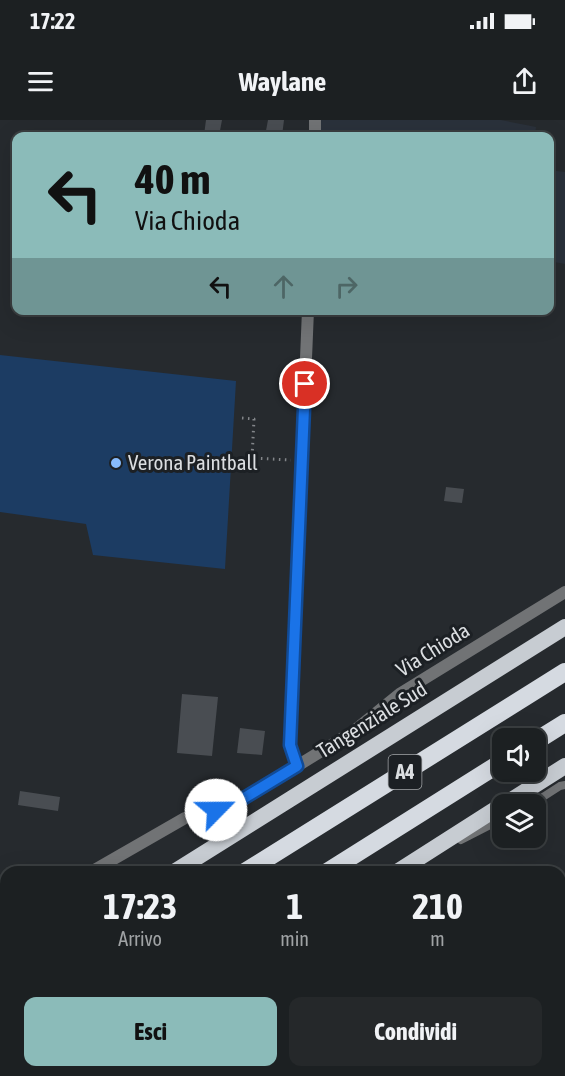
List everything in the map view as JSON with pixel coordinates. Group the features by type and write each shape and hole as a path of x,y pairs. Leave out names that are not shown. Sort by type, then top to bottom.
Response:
{"highway":[{"name":"Tangenziale Sud","path":"184,866 565,627"},
{"name":"A4","path":"255,866 565,672"},
{"path":"546,735 565,723"},
{"path":"521,794 565,766"},
{"name":"A4","path":"337,866 492,768"},
{"path":"407,866 492,813"}],"street":[{"path":"297,766 290,745 308,315"},
{"name":"Via Chioda","path":"101,866 184,818 231,806 354,732 401,693 565,592"}],"lane":[{"path":"546,795 565,785"},
{"path":"409,866 492,824"}],"path":[{"path":"242,418 254,419 252,458 302,460"}],"shaded area":[{"path":"319,120 501,120 536,127 535,132 318,132"},
{"path":"554,171 565,172 565,264 554,262"},
{"name":"Verona Paintball","path":"0,355 236,381 225,569 93,555 86,524 0,512"}],"building":[{"path":"206,120 222,120 220,132 204,132"},
{"path":"268,120 284,120 282,132 266,132"},
{"path":"446,487 464,489 462,503 444,501"},
{"path":"182,694 218,697 212,756 177,753"},
{"path":"240,728 265,731 262,755 237,753"},
{"path":"20,791 60,797 58,811 18,805"}],"place":[{"name":"Verona Paintball","path":"116,463"}],"route":[{"path":"216,810 231,806 297,766 290,745 305,384"}]}
